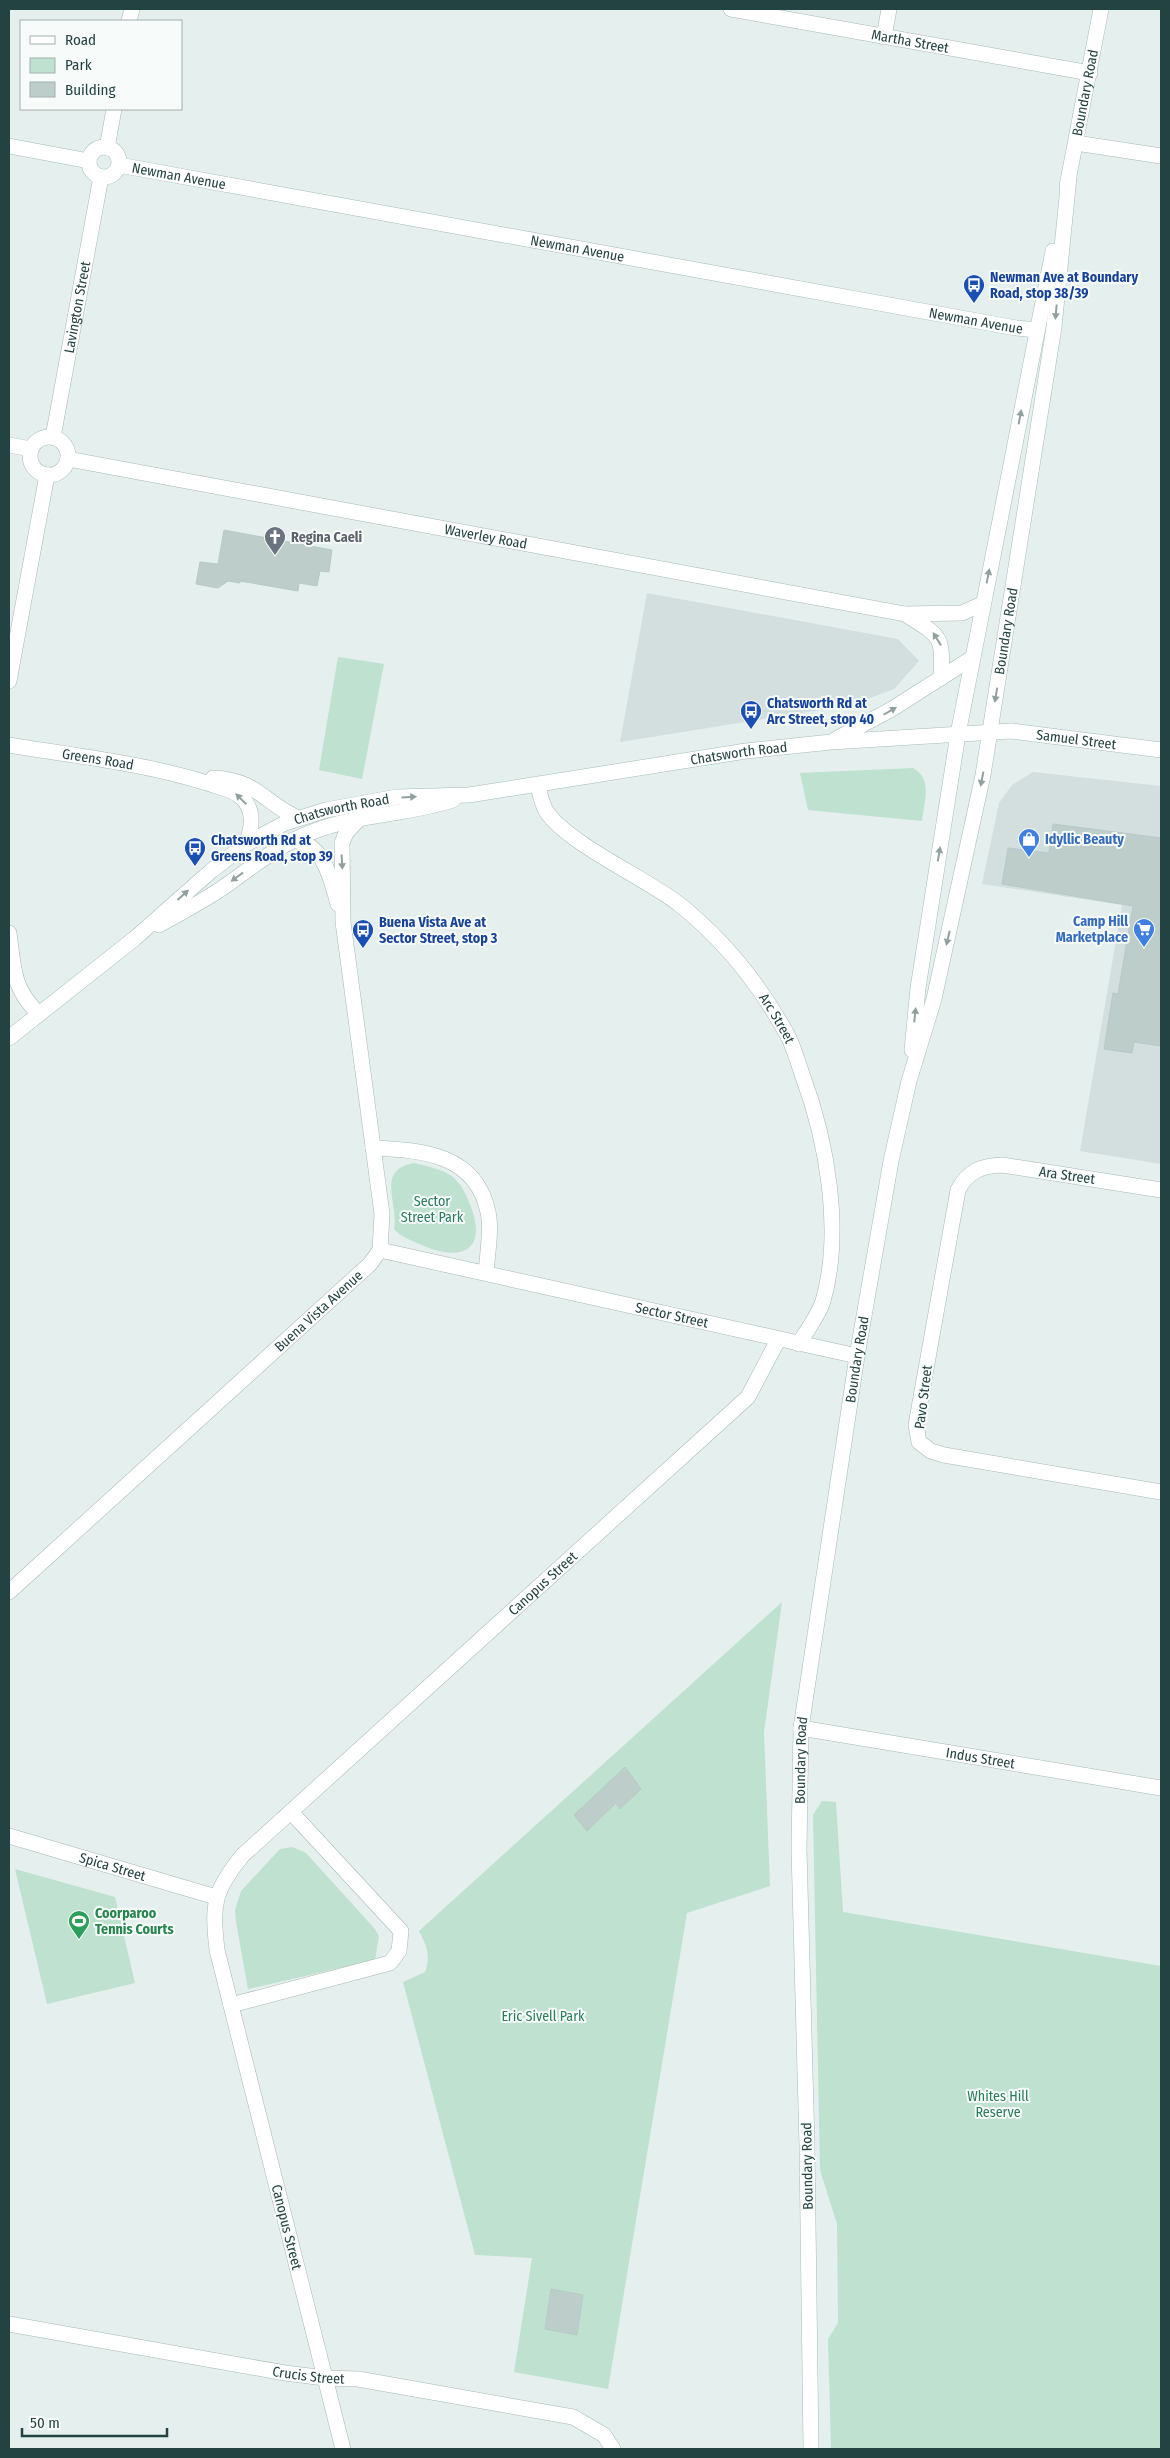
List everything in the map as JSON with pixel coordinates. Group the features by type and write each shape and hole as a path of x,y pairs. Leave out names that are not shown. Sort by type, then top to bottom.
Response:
{"street":[{"name":"Martha Street","path":"732,9 1090,73"},
{"path":"884,37 889,9"},
{"name":"Boundary Road","path":"909,1081 918,988 958,734 982,604 1090,73 1101,9"},
{"path":"107,148 114,110"},
{"path":"1076,143 1161,156"},
{"path":"9,146 89,161"},
{"path":"107,148 117,155 119,165 113,175 101,177 92,171 89,161 96,150 107,148"},
{"name":"Newman Avenue","path":"119,165 977,321 1037,330"},
{"name":"Lavington Street","path":"53,437 101,177"},
{"name":"Boundary Road","path":"811,2449 807,2146 799,1849 801,1728 856,1356 891,1161 909,1081 934,999 970,845 990,731 1054,327 1069,177"},
{"path":"53,437 64,443 68,459 61,470 47,475 41,473 32,464 31,449 40,439 53,437"},
{"path":"9,445 31,449"},
{"name":"Waverley Road","path":"68,459 905,614 962,614 982,604"},
{"path":"9,681 47,475"},
{"name":"Waverley Road","path":"905,614 934,632 942,647 940,678"},
{"name":"Chatsworth Road","path":"831,742 892,709 972,658"},
{"name":"Chatsworth Road","path":"9,1038 134,940 206,876 246,844 298,818 345,806 397,798 469,795 538,786 746,751 831,742 990,731"},
{"name":"Samuel Street","path":"990,731 1024,731 1161,750"},
{"name":"Greens Road","path":"9,745 187,777 223,779 246,784 298,818"},
{"name":"Greens Road","path":"187,777 231,791 245,801 250,810 251,823 246,844"},
{"name":"Arc Street","path":"538,786 545,809 569,833 664,894 702,924 738,962 768,1003 790,1040 814,1112 826,1158 832,1218 822,1302 799,1344"},
{"name":"Chatsworth Road","path":"134,940 213,894 271,853 293,840 330,826 359,819 424,809 469,795"},
{"path":"359,819 346,833 342,843 343,922 382,1214 380,1250"},
{"path":"293,840 309,845 320,855 343,922"},
{"path":"9,933 18,988 24,999 39,1014"},
{"path":"373,1148 413,1150 446,1158 471,1175 489,1213 486,1274"},
{"name":"Ara Street","path":"973,1171 987,1166 1002,1165 1161,1190"},
{"name":"Pavo Street","path":"973,1171 958,1190 916,1426 919,1442 931,1451 944,1455 1161,1492"},
{"name":"Sector Street","path":"380,1250 856,1356"},
{"name":"Buena Vista Avenue","path":"9,1592 370,1264 380,1250"},
{"name":"Canopus Street","path":"343,2449 217,1950 214,1919 216,1897 228,1873 243,1855 748,1397 778,1340"},
{"name":"Indus Street","path":"801,1728 1161,1788"},
{"path":"231,2005 390,1964 399,1951 401,1931 291,1812"},
{"name":"Spica Street","path":"9,1836 216,1897"},
{"name":"Crucis Street","path":"9,2324 325,2378 358,2379 573,2416 604,2435 613,2449"}],"shaded area":[{"path":"647,593 898,639 919,661 894,689 852,705 620,742"},
{"path":"1033,772 1161,786 1161,1164 1080,1151 1122,905 982,884 999,803 1012,785"}],"green space":[{"path":"338,657 384,664 362,779 319,770"},
{"path":"913,768 923,778 925,785 926,792 922,821 808,810 800,773"},
{"name":"Sector Street Park","path":"414,1163 444,1172 453,1177 462,1187 475,1222 476,1233 468,1249 450,1253 438,1251 408,1239 394,1229 392,1180 395,1173 402,1167"},
{"name":"Eric Sivell Park","path":"782,1602 764,1732 770,1886 687,1913 608,2389 514,2372 532,2258 475,2255 403,1982 425,1972 428,1961 427,1951 419,1931","holes":["625,1767 641,1789 620,1809 616,1803 587,1831 575,1815","551,2289 583,2295 577,2335 545,2328"]},
{"name":"Whites Hill Reserve","path":"822,1801 836,1802 843,1912 1161,1966 1161,2449 831,2449 828,2339 838,2323 837,2224 820,2170 813,1815"},
{"path":"292,1847 306,1853 374,1928 379,1936 375,1960 248,1989 235,1910 241,1891 280,1849"},
{"name":"Coorparoo Tennis Courts","path":"15,1869 115,1897 135,1983 47,2004"}],"building":[{"name":"Regina Caeli","path":"224,530 332,550 329,572 320,571 317,586 299,583 298,591 240,581 240,583 228,581 218,588 196,584 200,562 218,564"},
{"name":"Camp Hill Marketplace","path":"1053,824 1161,838 1161,1046 1134,1042 1132,1053 1104,1049 1113,993 1118,994 1133,906 1002,884 1008,848 1049,853"},
{"path":"625,1767 641,1789 620,1809 616,1803 587,1831 574,1815"},
{"path":"551,2289 583,2295 577,2335 545,2329"}],"place":[{"name":"Newman Ave at Boundary Road, stop 38/39","path":"974,304"},
{"name":"Regina Caeli","path":"275,556"},
{"name":"Chatsworth Rd at Arc Street, stop 40","path":"751,730"},
{"name":"Idyllic Beauty","path":"1029,858"},
{"name":"Chatsworth Rd at Greens Road, stop 39","path":"195,867"},
{"name":"Camp Hill Marketplace","path":"1144,948"},
{"name":"Buena Vista Ave at Sector Street, stop 3","path":"363,949"},
{"name":"Coorparoo Tennis Courts","path":"79,1940"}]}
